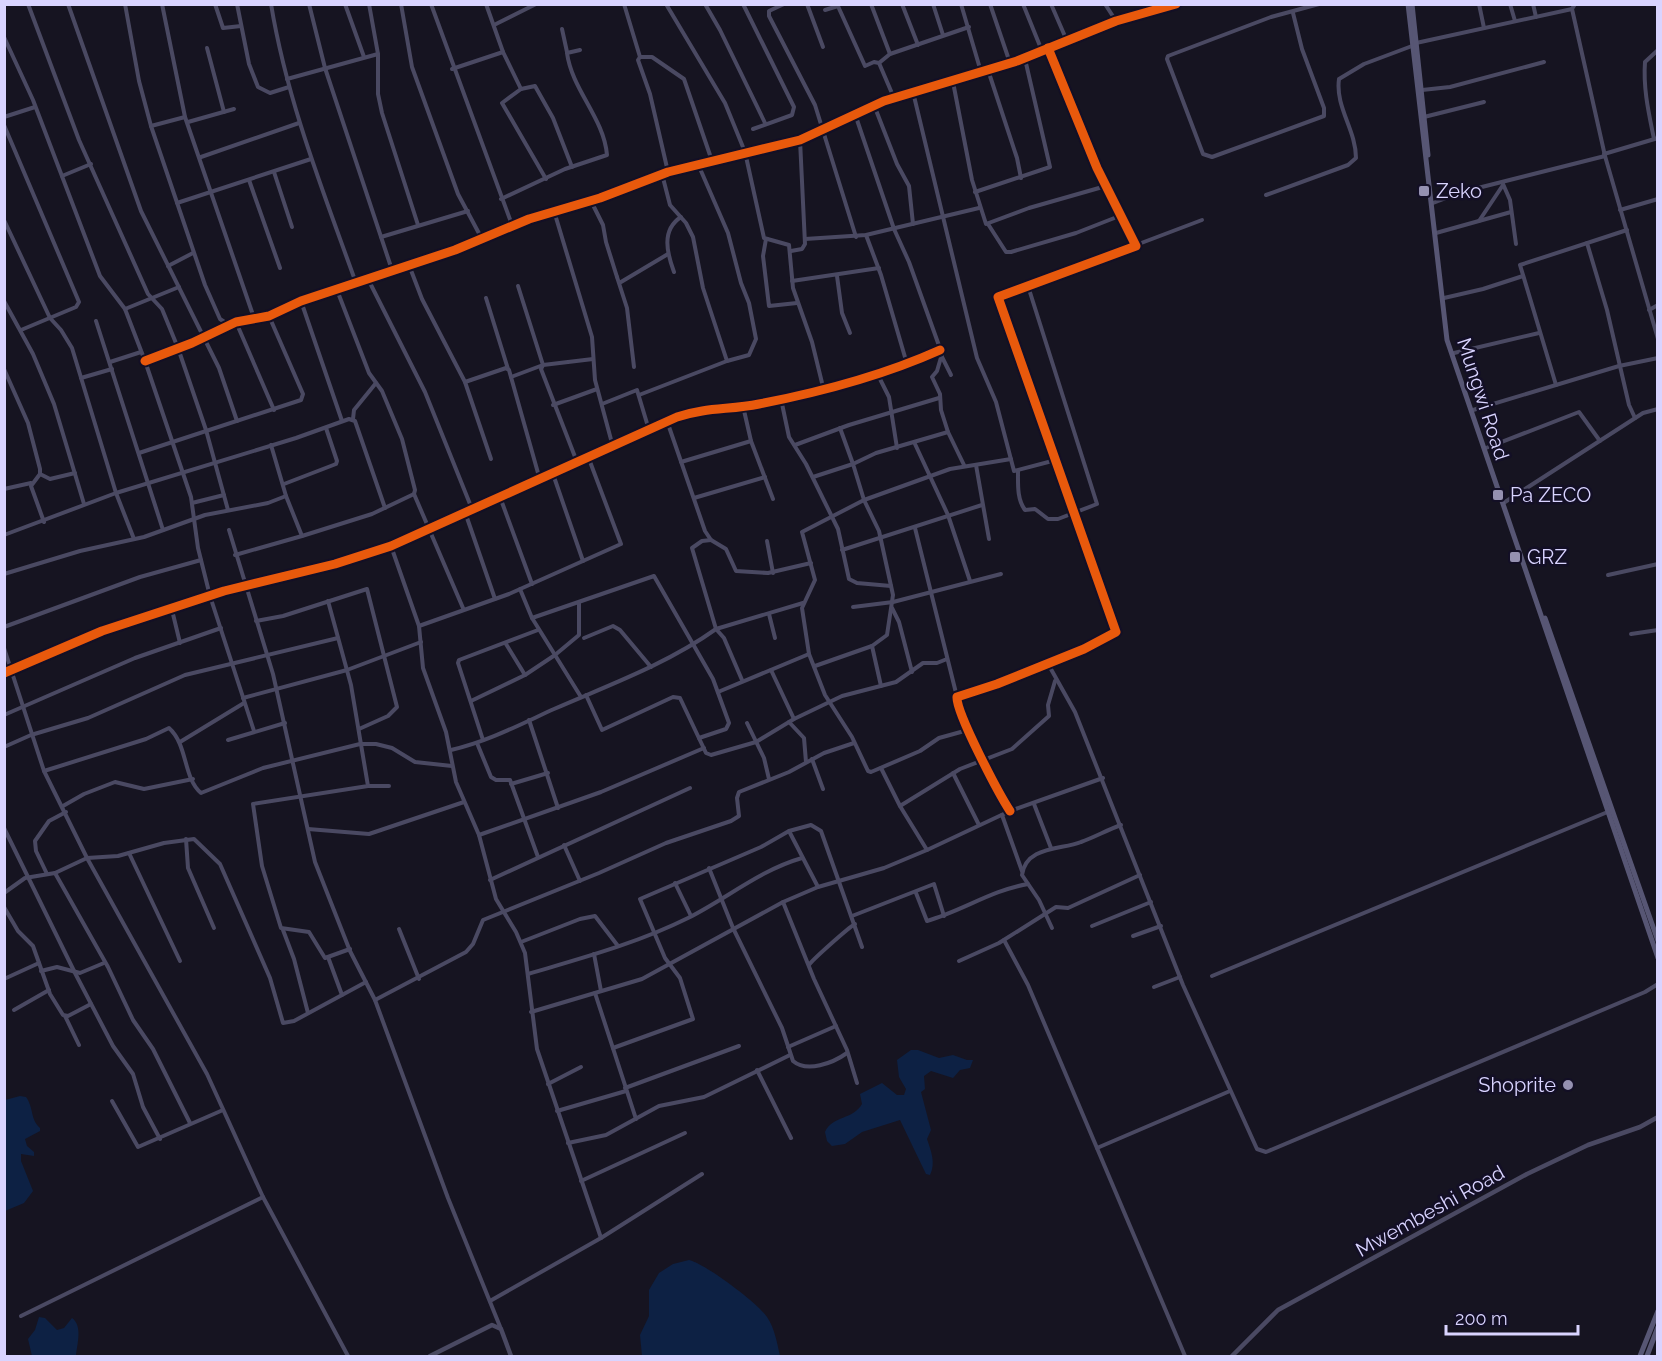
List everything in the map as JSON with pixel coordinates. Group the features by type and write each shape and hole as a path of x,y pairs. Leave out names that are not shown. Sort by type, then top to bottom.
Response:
{"main road":[{"name":"Mungwi Road","path":"1410,4 1447,340 1610,812 1658,941"},
{"name":"Mungwi Road","path":"1414,44 1422,90 1444,298 1454,353 1658,958"},
{"path":"1641,1356 1658,1311"},
{"path":"1647,1356 1658,1327"}],"street":[{"path":"28,4 79,140 152,299 162,309 178,348 206,430 228,510"},
{"path":"68,4 137,201 226,385 237,421"},
{"path":"125,4 139,81 151,126 193,253 217,314 229,324"},
{"path":"162,4 187,119 254,318"},
{"path":"216,4 224,28 241,26"},
{"path":"237,4 249,64 258,87 270,93 289,87"},
{"path":"271,4 278,50 299,123 356,283"},
{"path":"309,4 325,68 392,270"},
{"path":"345,4 364,57"},
{"path":"369,4 378,54 378,94 382,113 418,225"},
{"path":"401,4 410,60 458,194 482,240"},
{"path":"431,4 452,69 512,225"},
{"path":"486,4 503,52 521,90"},
{"path":"494,25 536,4"},
{"path":"624,4 640,57 638,60 650,94 668,172"},
{"path":"666,4 717,87 745,152 762,234 766,239 788,243 797,303 812,342 824,391"},
{"path":"705,4 765,123"},
{"path":"744,4 794,107 792,115 753,129"},
{"path":"784,4 768,13 804,81 824,130 856,237"},
{"path":"807,4 823,47"},
{"path":"871,4 890,54"},
{"path":"902,4 918,45"},
{"path":"933,4 943,35"},
{"path":"961,4 981,72"},
{"path":"990,4 1010,63"},
{"path":"1023,4 1042,51"},
{"path":"1051,4 1067,41"},
{"path":"1105,4 1116,21"},
{"path":"145,361 204,338 229,324 269,316 301,301 482,240 512,225 591,201 668,172 800,140 874,105 1025,58 1116,21 1176,4"},
{"path":"1293,13 1302,49 1324,108 1324,116 1212,157 1203,154 1167,59 1168,56 1271,17 1293,13 1319,4"},
{"path":"1479,4 1484,28"},
{"path":"1510,4 1515,21"},
{"path":"1533,4 1536,17"},
{"path":"825,10 838,5 865,66 879,63 890,54 969,27"},
{"path":"1266,195 1348,165 1356,158 1356,143 1337,93 1339,80 1364,64 1414,44 1574,7 1604,155 1657,338"},
{"path":"501,199 572,167 605,157 608,152 586,97 571,76 562,29"},
{"path":"4,37 35,107 100,276 125,309 145,361 192,503 201,561 210,596 254,731"},
{"path":"207,48 224,112"},
{"path":"1048,48 1106,186 1136,245"},
{"path":"567,53 580,50"},
{"path":"1433,203 1462,192 1503,184 1656,139 1646,97 1644,71 1645,62 1658,50"},
{"path":"452,69 502,55 503,52"},
{"path":"287,79 378,54"},
{"path":"640,57 652,57 684,79 712,161"},
{"path":"975,192 1045,171 1050,165 1025,58"},
{"path":"1422,90 1450,87 1544,62"},
{"path":"879,63 894,98"},
{"path":"988,69 1017,158 1021,178"},
{"path":"952,82 979,208 985,223 988,224 1006,252 1076,233 1122,215"},
{"path":"546,179 502,103 521,90 535,86 553,118 572,167"},
{"path":"913,92 977,358 996,402 1014,471 1056,460"},
{"path":"1424,117 1484,102"},
{"path":"874,105 897,164 909,186 914,224"},
{"path":"4,117 35,107"},
{"path":"151,126 234,109"},
{"path":"855,114 894,229 909,262 942,357 951,375"},
{"path":"201,157 299,123"},
{"path":"4,125 79,302 76,307 21,330"},
{"path":"791,251 804,248 805,239 800,140"},
{"path":"4,144 11,141"},
{"path":"177,203 311,159"},
{"path":"61,176 91,164"},
{"path":"639,395 749,355 756,339 749,303 741,283 728,233 698,164"},
{"path":"274,172 292,227"},
{"path":"662,174 670,205 681,217 693,237 703,288 728,362"},
{"path":"249,180 280,268"},
{"path":"1503,184 1511,212 1516,244"},
{"path":"1479,222 1503,184"},
{"path":"988,224 1029,208 1106,186"},
{"path":"1620,210 1658,199"},
{"path":"591,201 603,225 617,277 621,282 627,308 634,367"},
{"path":"805,239 856,237 979,208"},
{"path":"554,211 591,331 597,389 613,447"},
{"path":"381,237 468,212"},
{"path":"1436,233 1511,212"},
{"path":"674,272 668,254 669,228 681,217"},
{"path":"4,220 50,318 69,343 116,494 134,539"},
{"path":"957,697 971,690 998,684 1047,662 1084,649 1116,632 999,300 1003,294 1135,248 1136,245 1202,220"},
{"path":"1556,385 1539,333 1521,264 1627,230"},
{"path":"866,235 879,268 908,364"},
{"path":"766,239 763,256 769,306 797,303"},
{"path":"1587,243 1635,418"},
{"path":"168,266 193,253"},
{"path":"621,282 668,254"},
{"path":"409,265 422,299 465,382 491,459"},
{"path":"792,281 879,268"},
{"path":"837,276 842,313 850,333"},
{"path":"1444,298 1523,276"},
{"path":"368,279 425,392 472,509"},
{"path":"518,286 553,405 577,462"},
{"path":"1018,471 1018,490 1025,510 1035,509 1048,519 1075,513 1097,504 1028,286"},
{"path":"125,309 179,288"},
{"path":"337,290 369,373 382,391 402,439 415,490 414,494 463,608"},
{"path":"486,298 540,480"},
{"path":"4,301 21,330 54,404 84,504"},
{"path":"301,301 342,421"},
{"path":"1649,310 1658,305"},
{"path":"139,453 301,400 303,394 269,316"},
{"path":"96,321 163,530"},
{"path":"236,322 274,410"},
{"path":"1454,353 1539,333"},
{"path":"4,673 102,631 244,585 335,564 391,546 589,459 667,421 708,408 743,406 824,391 908,364 940,350"},
{"path":"110,362 141,352"},
{"path":"942,357 932,377 948,432 964,465"},
{"path":"1473,410 1619,366 1658,358"},
{"path":"511,377 543,365 593,359"},
{"path":"4,369 28,423 40,474"},
{"path":"81,378 112,369"},
{"path":"465,382 508,369"},
{"path":"877,374 889,397 897,448"},
{"path":"376,383 354,410 353,419 385,508"},
{"path":"553,405 597,389"},
{"path":"602,404 637,390 649,430"},
{"path":"795,445 840,428 939,398"},
{"path":"781,399 789,437 813,477 838,529 846,573 852,582 891,586"},
{"path":"743,406 752,441 773,499"},
{"path":"1505,502 1635,418 1658,409"},
{"path":"1486,448 1579,412 1600,441"},
{"path":"4,535 44,522 84,504 353,419"},
{"path":"667,421 702,525 711,540 726,549 738,572 773,573 811,563"},
{"path":"284,484 336,464 326,428"},
{"path":"815,666 872,646 886,637 893,602 880,538 864,500 840,428"},
{"path":"813,477 853,464 876,453 915,444 948,432"},
{"path":"681,462 752,441"},
{"path":"915,444 948,516 970,581"},
{"path":"271,445 286,496 302,536"},
{"path":"419,626 520,589 620,545 622,542 589,459"},
{"path":"968,730 939,738 920,752 869,773 854,743 828,702 809,654 802,617 803,603 814,585 811,563 802,532 864,500 964,465 1011,459"},
{"path":"976,465 989,539"},
{"path":"40,474 50,479 75,473"},
{"path":"4,489 32,483 40,474"},
{"path":"554,474 583,561"},
{"path":"694,498 765,477"},
{"path":"32,483 44,522"},
{"path":"236,555 385,508 414,494"},
{"path":"192,503 224,495"},
{"path":"4,574 134,539 196,518 268,503 286,496"},
{"path":"500,497 532,584"},
{"path":"842,550 982,505"},
{"path":"465,512 495,599"},
{"path":"915,528 947,659 968,730 1001,799 1010,811"},
{"path":"229,530 277,691 315,862 350,949 375,1000 511,1356"},
{"path":"711,540 702,541 692,548 716,629 724,638 742,680"},
{"path":"766,541 773,573"},
{"path":"391,546 419,626 423,668 451,750 452,766 464,802 479,835 490,880 503,912 521,942 528,974 537,1049 601,1238"},
{"path":"4,627 140,577 201,561"},
{"path":"1608,574 1658,564"},
{"path":"853,607 893,602 929,590 1001,574"},
{"path":"532,618 654,576 718,692 728,727 699,738"},
{"path":"256,621 283,616 367,589 397,707 388,716 359,729"},
{"path":"520,589 538,630 581,697"},
{"path":"328,601 347,670 368,786"},
{"path":"471,701 525,675 579,635 579,603"},
{"path":"451,750 483,740 651,667 716,629 803,603"},
{"path":"892,608 899,622 912,672"},
{"path":"172,610 180,643"},
{"path":"769,614 775,638"},
{"path":"584,638 613,626 620,630 651,667"},
{"path":"4,714 24,708 135,658 221,628"},
{"path":"483,740 458,663 459,660 538,630"},
{"path":"1631,634 1658,630"},
{"path":"4,747 31,735 88,718 185,675 338,639"},
{"path":"180,742 243,700 347,670 420,642"},
{"path":"506,644 525,675"},
{"path":"872,646 881,686"},
{"path":"4,648 44,771 87,858 207,1074 263,1197 348,1356"},
{"path":"718,692 742,680 809,654"},
{"path":"586,695 602,730 677,696 690,716 704,748 711,755 756,742 791,720 828,702 866,688 896,682 924,663 937,663 947,659"},
{"path":"1047,662 1070,702 1103,778 1180,977 1257,1149 1266,1152 1634,997 1658,984"},
{"path":"771,670 791,720 804,738 806,762"},
{"path":"900,806 953,773 1012,749 1049,716 1048,705 1056,681"},
{"path":"529,720 558,808"},
{"path":"228,740 285,723"},
{"path":"747,723 769,779"},
{"path":"44,771 146,739 169,728 180,742 193,779 201,793 243,775 360,744 376,744 392,748 415,762 452,766"},
{"path":"477,742 492,777 496,780 508,778 538,857"},
{"path":"375,1000 419,979 466,952 473,944 480,922 666,843 731,821 739,816 737,798 740,792 812,759 854,743"},
{"path":"479,835 558,808 704,748"},
{"path":"812,759 822,789"},
{"path":"881,768 900,806 927,850"},
{"path":"511,784 548,772"},
{"path":"953,773 979,825"},
{"path":"531,1012 642,980 783,902 818,887 884,868 1010,811 1103,778"},
{"path":"63,806 84,794 115,782 144,789 193,779"},
{"path":"308,1013 294,959 265,879 253,804 368,786 389,786"},
{"path":"490,880 690,788"},
{"path":"308,829 369,834 464,802"},
{"path":"1034,804 1052,848"},
{"path":"47,874 36,851 35,841 49,821 66,812"},
{"path":"1212,976 1610,812"},
{"path":"1002,815 1022,873 1052,928"},
{"path":"613,1048 693,1019 680,978 669,964 640,898 789,831 811,825 821,831 862,947"},
{"path":"1022,873 1033,856 1052,848 1067,847 1121,825"},
{"path":"4,828 113,1046 133,1074 143,1107 160,1138"},
{"path":"789,831 818,887"},
{"path":"4,893 27,877 55,873 87,858 129,853 186,840 196,840 220,864 270,978 283,1023 308,1013 366,982"},
{"path":"186,840 188,868 214,928"},
{"path":"564,845 580,880"},
{"path":"129,853 180,961"},
{"path":"528,974 618,946 654,932 691,916 757,878 802,858"},
{"path":"709,868 720,900 782,1028 790,1055 796,1064 812,1066 847,1053"},
{"path":"55,873 190,1123"},
{"path":"958,961 1004,940 1056,907 1068,908 1140,875"},
{"path":"675,883 691,916"},
{"path":"852,916 916,893 934,884 944,916"},
{"path":"916,893 925,920 944,916 996,894 1028,884"},
{"path":"783,902 836,1026 857,1083"},
{"path":"1092,926 1151,902"},
{"path":"4,907 18,931 33,946 49,990 79,1045"},
{"path":"521,942 595,916 618,946"},
{"path":"809,966 812,960 823,954 855,924"},
{"path":"1133,936 1161,926"},
{"path":"399,929 419,979"},
{"path":"283,930 309,932 322,956 328,957 350,949"},
{"path":"1004,940 1018,963 1185,1356"},
{"path":"594,954 601,991"},
{"path":"328,957 342,995"},
{"path":"4,979 39,963"},
{"path":"41,971 57,967 75,973 104,963"},
{"path":"1154,987 1180,977"},
{"path":"14,1010 49,990"},
{"path":"595,993 636,1119"},
{"path":"65,1016 91,1004"},
{"path":"788,1047 836,1026"},
{"path":"557,1111 625,1090 739,1046"},
{"path":"568,1143 606,1135 659,1106 704,1097 790,1055"},
{"path":"548,1084 581,1067"},
{"path":"756,1070 790,1138"},
{"path":"1097,1148 1230,1091"},
{"path":"112,1101 137,1146 223,1110"},
{"name":"Mwembeshi Road","path":"1232,1356 1278,1310 1527,1174 1588,1145 1640,1127 1658,1117"},
{"path":"581,1181 686,1133"},
{"path":"490,1301 601,1238 702,1174"},
{"path":"21,1316 263,1197"},
{"path":"430,1356 487,1326 492,1325 501,1329"}],"water":[{"path":"911,1050 918,1050 939,1058 953,1055 973,1060 970,1068 960,1070 953,1078 931,1071 924,1076 925,1089 921,1092 931,1130 927,1139 933,1162 930,1175 926,1174 900,1120 862,1132 845,1144 832,1146 827,1141 825,1132 833,1123 858,1109 862,1104 860,1094 882,1083 897,1095 904,1095 906,1089 899,1077 897,1060"},
{"path":"20,1096 26,1097 40,1128 40,1131 25,1139 27,1146 34,1152 34,1156 21,1154 21,1161 33,1191 24,1203 5,1211 5,1100"},
{"path":"689,1260 718,1276 762,1311 772,1326 780,1356 642,1356 640,1335 649,1316 649,1290 659,1273 673,1264"},
{"path":"39,1317 45,1318 57,1330 64,1328 72,1318 75,1321 78,1336 76,1356 32,1356 28,1339 35,1330"}],"cycle path":[{"path":"145,361 192,343 236,322 269,316 301,301 455,250 529,219 600,198 668,172 800,140 884,101 1017,61 1116,21 1176,4"},
{"path":"1010,811 970,736 957,697 997,684 1084,649 1116,632 998,297 1136,246 1097,168 1048,48"},
{"path":"4,673 102,631 224,591 335,564 391,546 677,417 805,394 896,368 940,350"}],"place":[{"name":"Zeko","path":"1424,191"},
{"name":"Pa ZECO","path":"1498,495"},
{"name":"GRZ","path":"1515,557"},
{"name":"Shoprite","path":"1568,1085"}]}
